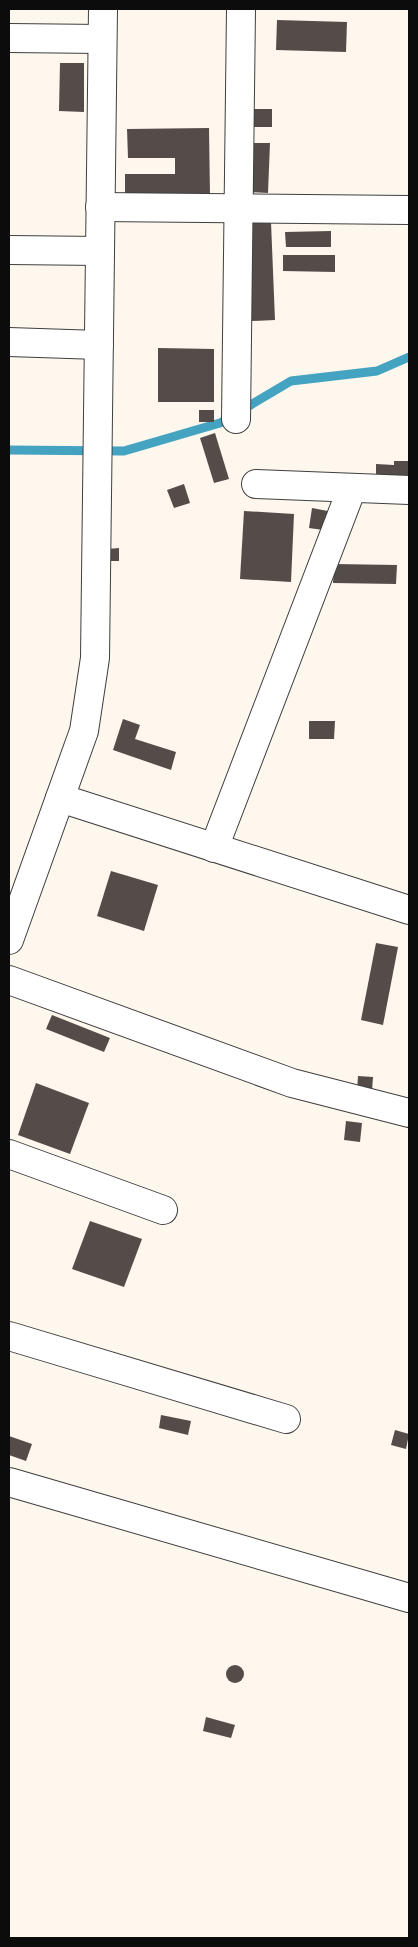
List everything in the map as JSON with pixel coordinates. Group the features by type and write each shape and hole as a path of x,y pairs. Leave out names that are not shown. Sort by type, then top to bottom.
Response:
{"street":[{"path":"9,940 84,731 95,658 103,9"},
{"path":"236,419 241,9"},
{"path":"9,38 102,39"},
{"path":"100,207 409,210"},
{"path":"9,250 100,251"},
{"path":"9,342 99,345"},
{"path":"256,484 409,490"},
{"path":"214,848 352,488"},
{"path":"60,798 409,910"},
{"path":"9,980 292,1082 409,1113"},
{"path":"9,1154 163,1210"},
{"path":"9,1336 286,1419"},
{"path":"10,1488 409,1598"}],"building":[{"path":"277,20 347,22 346,52 276,50"},
{"path":"60,63 84,63 84,112 59,111"},
{"path":"251,109 272,109 272,127 251,127"},
{"path":"209,128 210,195 125,196 125,174 175,174 175,158 128,158 127,129"},
{"path":"248,143 270,143 268,193 246,192"},
{"path":"271,222 275,320 252,321 250,223"},
{"path":"331,231 331,247 286,247 285,232"},
{"path":"283,255 335,255 335,272 283,271"},
{"path":"158,348 214,349 214,402 158,402"},
{"path":"199,410 214,410 214,422 199,422"},
{"path":"215,433 229,479 214,483 200,438"},
{"path":"394,461 409,461 409,479 376,478 376,464 394,465"},
{"path":"184,484 190,503 174,508 167,490"},
{"path":"312,508 333,512 330,531 309,528"},
{"path":"244,511 294,514 291,582 240,579"},
{"path":"119,548 119,561 107,561 107,549"},
{"path":"334,564 397,565 396,584 333,583"},
{"path":"123,719 140,725 135,739 176,752 171,770 113,750"},
{"path":"309,721 335,721 334,739 309,739"},
{"path":"111,871 158,885 144,931 97,916"},
{"path":"376,943 398,947 383,1025 361,1020"},
{"path":"52,1015 110,1038 104,1052 46,1029"},
{"path":"358,1076 373,1077 372,1091 357,1091"},
{"path":"36,1083 89,1103 70,1154 18,1135"},
{"path":"346,1121 362,1123 360,1142 344,1140"},
{"path":"90,1221 142,1239 124,1287 72,1269"},
{"path":"161,1415 191,1421 188,1435 159,1428"},
{"path":"395,1430 409,1434 406,1449 391,1445"},
{"path":"9,1436 32,1444 26,1461 9,1455"},
{"path":"235,1665 241,1668 244,1674 241,1680 235,1683 229,1680 226,1674 229,1668"},
{"path":"206,1717 235,1725 231,1738 203,1731"}],"waterway":[{"path":"9,450 124,451 220,423 291,381 377,371 409,357"}]}
